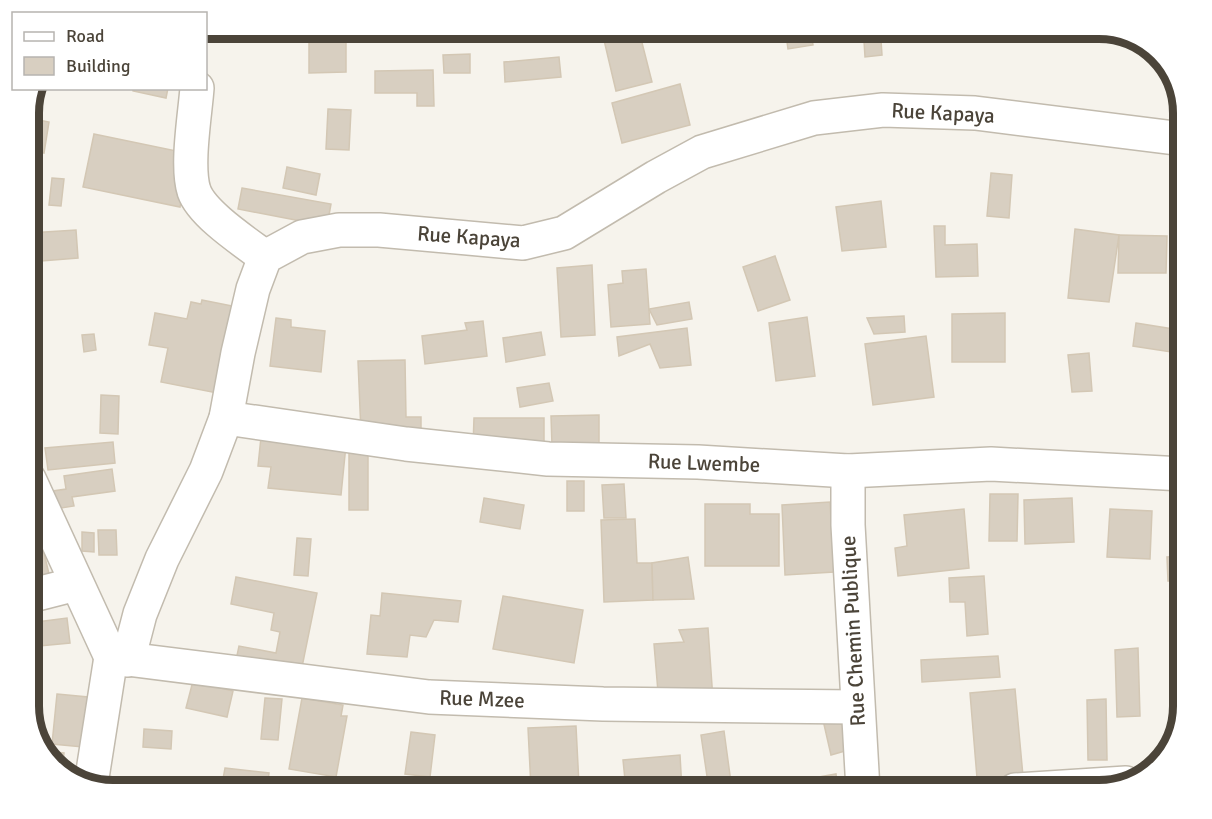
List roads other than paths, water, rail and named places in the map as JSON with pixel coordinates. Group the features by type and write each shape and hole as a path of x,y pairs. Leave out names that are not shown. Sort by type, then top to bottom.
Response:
{"street":[{"path":"93,777 119,659 162,560 206,471 226,418 240,342 253,289 265,257 208,211 194,191 192,155 197,90"},
{"name":"Rue Kapaya","path":"265,257 302,237 339,230 379,230 523,243 564,233 702,152 825,117 883,110 975,113 1173,138"},
{"name":"Rue Lwembe","path":"226,418 406,444 548,459 698,462 848,471 991,464 1173,473"},
{"name":"Rue Chemin Publique","path":"848,471 848,525 856,707 862,780"},
{"path":"39,501 76,584 119,659"},
{"path":"39,593 76,584"},
{"name":"Rue Mzee","path":"119,659 429,697 603,704 856,707"}]}
